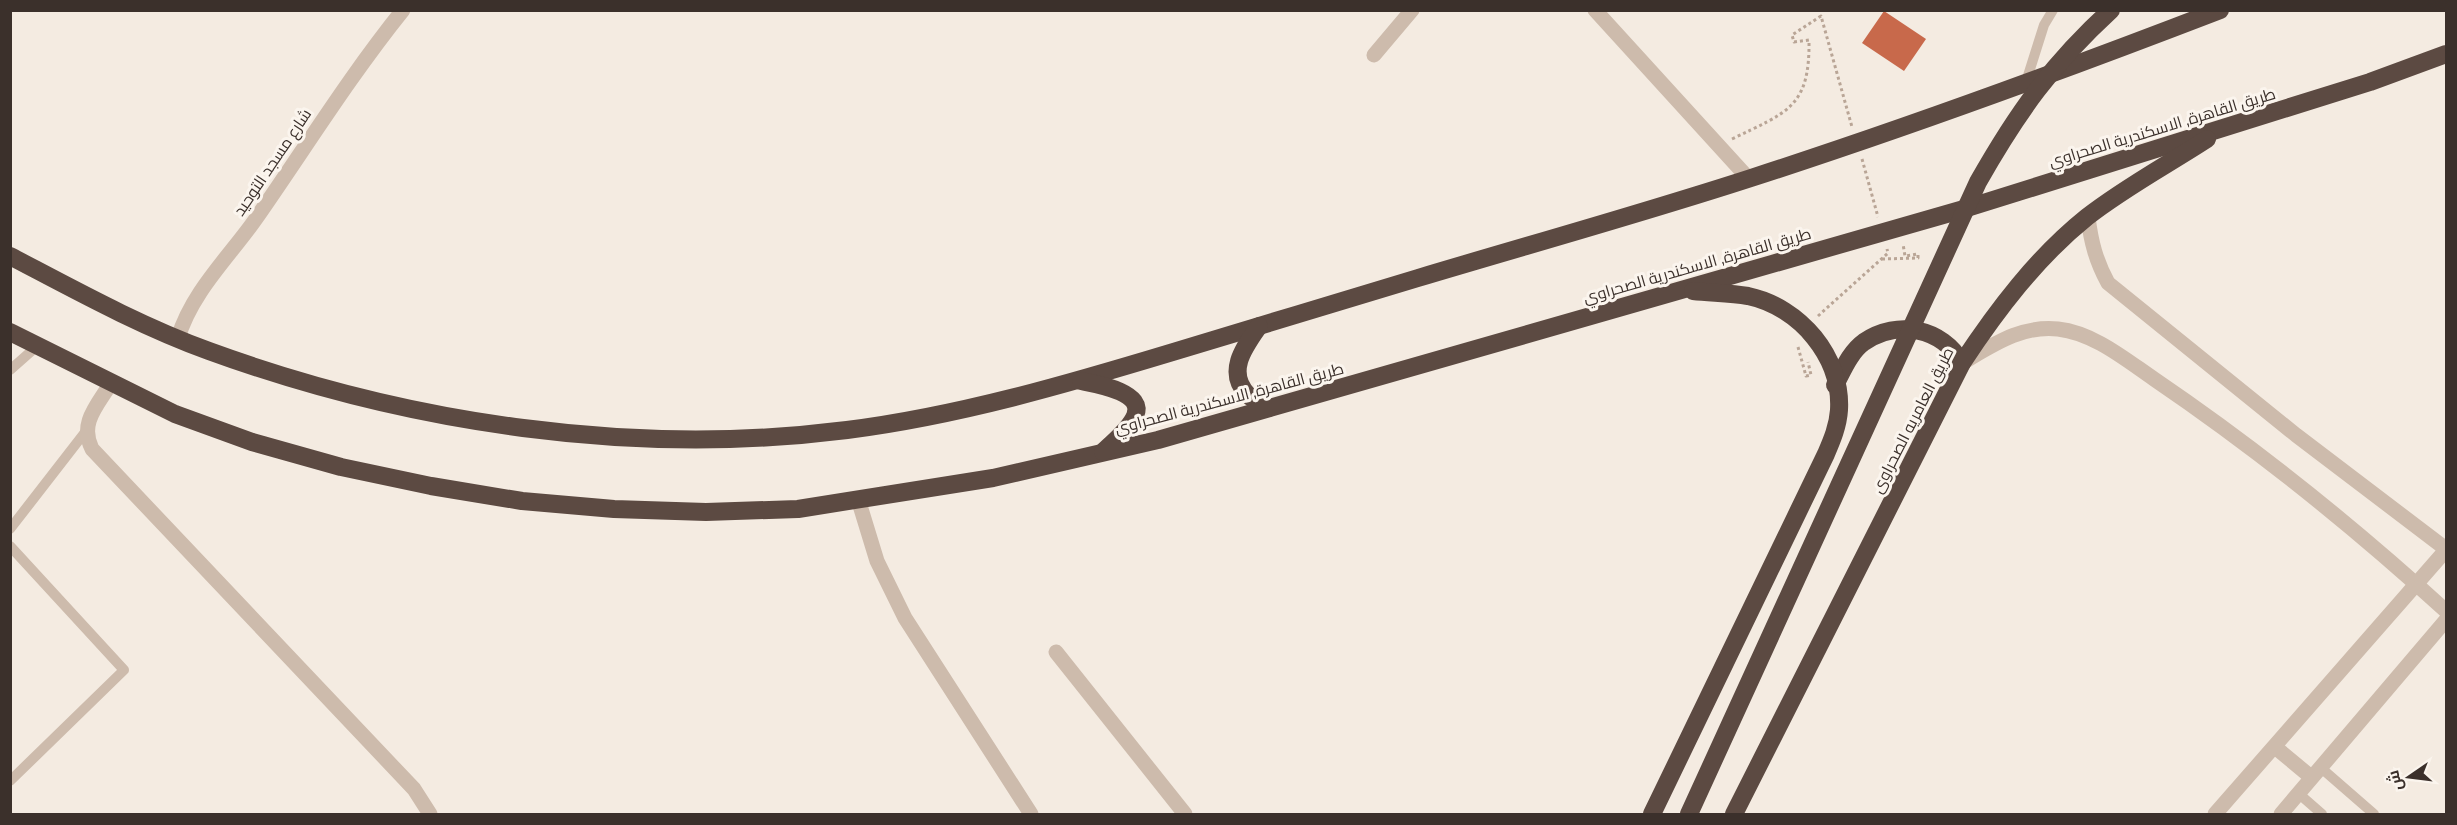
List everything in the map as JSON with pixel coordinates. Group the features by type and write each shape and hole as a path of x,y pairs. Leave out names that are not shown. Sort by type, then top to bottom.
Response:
{"highway":[{"path":"1689,814 1978,182 2007,131 2041,83 2079,39 2111,10"},
{"path":"10,256 99,304 205,349 313,386 424,413 537,430 640,438 744,438 848,430 948,411 1079,380 1749,179 2025,85 2220,10"},
{"name":"طريق القاهرة, الاسكندرية الصحراوي","path":"10,332 36,347 175,414 252,442 352,469 431,486 522,501 614,509 706,512 798,509 993,478 1158,440 1964,209 2370,82 2446,54"},
{"name":"طريق العامريه الصحراوى","path":"1734,814 1962,363 1993,315 2043,258 2088,217 2226,127"},
{"path":"1652,814 1826,454 1837,424 1839,407 1831,365 1821,346 1808,330 1781,310 1749,296 1682,290"},
{"path":"1259,326 1240,352 1237,368 1240,383 1248,396 1269,408"},
{"path":"1836,385 1850,357 1863,343 1897,330 1931,334 1948,343 1962,363"},
{"path":"1079,380 1114,388 1129,397 1136,405 1137,414 1128,427 1103,452"}],"street":[{"name":"شارع مسجد التوحيد","path":"178,338 183,322 199,293 257,218 367,55 403,10"},
{"path":"1374,55 1412,10"},
{"path":"1595,10 1749,179"},
{"path":"2088,217 2097,263 2108,283 2296,435 2446,550 2215,814"},
{"path":"1962,363 2011,335 2036,329 2060,329 2084,336 2111,350 2186,400 2310,496 2446,611"},
{"path":"111,383 88,421 86,431 88,441 99,457 414,789 430,814"},
{"path":"858,499 877,561 905,618 1031,814"},
{"path":"2281,814 2446,620"},
{"path":"1056,652 1185,814"},
{"path":"2275,747 2315,772"}],"lane":[{"path":"2025,85 2044,25 2054,10"},
{"path":"10,370 36,347"},
{"path":"10,529 86,431"},
{"path":"10,546 124,670 10,781"},
{"path":"2315,772 2374,814"},
{"path":"2298,793 2322,814"}],"path":[{"path":"1719,146 1776,117 1793,105 1804,87 1809,68 1809,40 1794,42 1792,35 1821,16 1853,129"},
{"path":"1859,151 1879,219"},
{"path":"1812,321 1888,253 1885,242"},
{"path":"1882,259 1918,258 1918,254 1905,255"},
{"path":"1798,346 1806,376 1811,375 1806,353"}],"building":[{"path":"1884,11 1926,39 1904,71 1862,43"}]}
